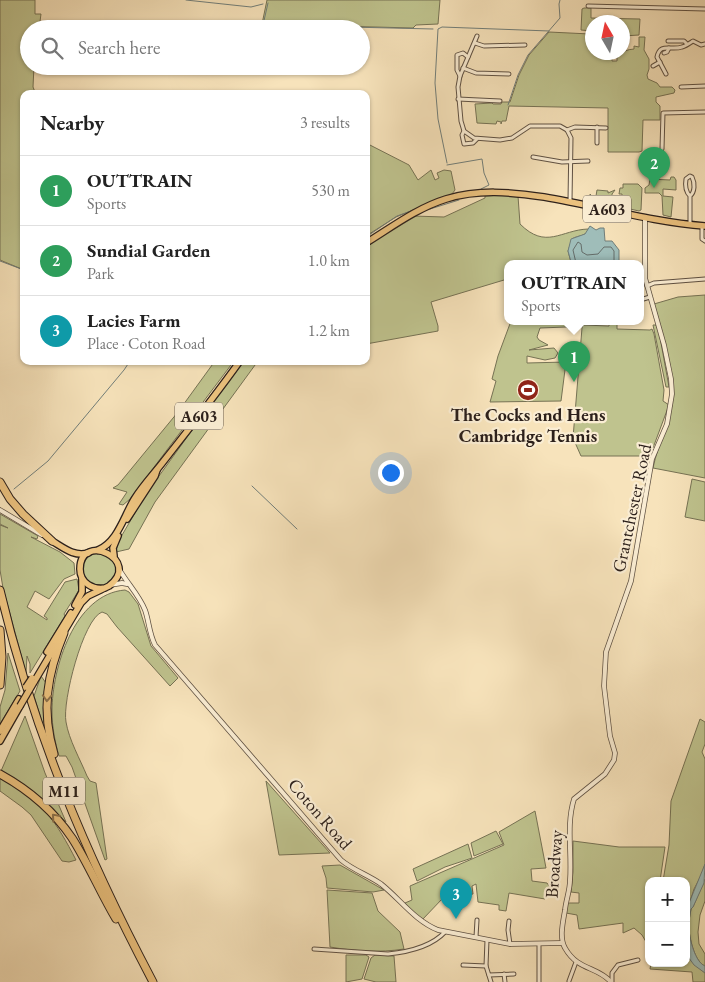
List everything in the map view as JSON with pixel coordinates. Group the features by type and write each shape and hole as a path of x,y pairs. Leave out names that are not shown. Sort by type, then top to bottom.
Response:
{"highway":[{"path":"0,482 17,506 52,541"},
{"name":"M11","path":"0,590 19,664 36,718 73,814 120,917 154,982"},
{"name":"M11","path":"0,609 15,666 32,719 67,811 92,870 148,982"},
{"path":"0,630 2,657 0,685"},
{"path":"64,633 49,678 46,709 51,744 73,814"},
{"path":"0,774 35,797 56,817 76,845 116,919"}],"main road":[{"name":"A603","path":"370,242 424,208 451,198 483,192 516,193 570,201 690,225 704,226"},
{"name":"A603","path":"98,550 110,543 135,497 237,365"},
{"name":"A603","path":"115,558 113,548 115,542 130,513 157,470"},
{"path":"0,731 84,600 107,587 117,577 118,567 115,558 107,552 98,550 82,555 71,553 52,541"},
{"path":"71,553 81,575 92,587 107,587"},
{"path":"33,680 82,592 82,560 89,553"},
{"path":"0,741 19,702"}],"street":[{"path":"588,6 705,9"},
{"path":"477,36 460,76 457,91 460,121 464,131 469,136 477,139 500,140 508,139 533,125 560,126 567,130 571,138 570,201"},
{"path":"668,41 684,41 687,44"},
{"path":"666,74 657,57 663,47 679,48 696,41 701,45 705,44"},
{"path":"475,43 484,46 525,45"},
{"path":"664,53 669,48"},
{"path":"460,76 457,70 457,55 463,53 468,56"},
{"path":"653,66 660,62"},
{"path":"463,68 476,73 508,74"},
{"path":"681,87 705,86"},
{"path":"458,99 500,101"},
{"path":"662,149 663,113 705,112"},
{"path":"567,130 575,127 606,128"},
{"path":"597,127 597,141"},
{"path":"464,131 462,135 464,144 473,143 477,139"},
{"path":"536,158 570,162 588,161"},
{"path":"690,196 694,191 693,178 691,176 687,177 685,182 687,193 690,196 690,225"},
{"name":"Grantchester Road","path":"583,790 606,774 614,760 615,753 610,736 604,686 606,652 631,581 652,459 670,414 671,379 647,286 644,263 644,216"},
{"path":"704,226 702,239 705,241"},
{"path":"647,286 654,283 705,279"},
{"path":"644,299 651,297"},
{"path":"0,510 52,541"},
{"name":"Coton Road","path":"118,567 138,596 145,611 150,635 155,645 341,860 378,882 428,926 445,932 510,944 562,943"},
{"path":"107,587 122,583 129,585"},
{"name":"Broadway","path":"562,943 563,923 570,880 572,809 574,798 583,790"},
{"path":"476,937 477,920"},
{"path":"509,921 510,944"},
{"path":"314,949 388,954 400,953 423,946 440,938 445,932"},
{"path":"487,940 486,966 491,982"},
{"path":"562,943 576,962 612,982"},
{"path":"539,944 539,982"},
{"path":"606,977 620,963 638,960"},
{"path":"569,981 576,962"},
{"path":"463,965 486,966"},
{"path":"612,973 612,982"},
{"path":"504,974 505,982"},
{"path":"489,975 514,974"}],"green space":[{"path":"0,0 35,0 35,14 41,14 40,20 20,20 20,75 34,75 34,90 20,90 20,268 0,260"},
{"path":"267,0 440,0 438,24 416,25 413,28 370,27 370,20 263,20"},
{"path":"591,8 591,15 585,15 585,30 581,30 582,9"},
{"path":"630,19 640,19 639,35 630,36"},
{"path":"549,32 585,34 585,60 630,60 630,50 634,49 634,46 639,47 639,37 645,37 644,50 649,59 648,79 657,83 660,87 672,87 675,90 674,93 656,97 656,102 660,106 660,120 643,120 642,151 639,152 608,152 608,108 509,106 506,121 502,121 501,124 501,122 497,121 496,124 477,123 475,104 510,102 519,75 529,55"},
{"path":"370,145 409,165 418,180 431,170 435,180 439,178 437,173 444,170 451,171 455,190 452,194 396,217 370,233"},
{"path":"671,177 674,177 676,180 676,190 663,189 663,196 673,197 671,217 663,215 662,196 659,193 645,193 645,188 649,185 650,179 670,180"},
{"path":"623,184 638,184 642,188 641,210 590,200 590,194 596,196 597,190 608,191 608,193 615,190 612,198 620,203 618,198 622,198 622,194 619,194"},
{"path":"485,196 518,196 520,224 529,232 538,236 554,237 588,229 587,232 572,239 568,251 570,260 504,260 504,280 431,302 438,331 370,343 370,244 413,216 444,217 485,198"},
{"path":"705,295 705,478 653,468 670,415 673,397 654,304 678,297"},
{"path":"510,325 571,325 571,330 566,327 540,328 537,337 548,345 529,350 554,348 558,353 555,358 545,360 527,356 527,363 566,362 561,401 490,402 496,381 492,379"},
{"path":"583,325 617,325 617,329 652,329 654,334 664,390 663,401 669,405 650,456 581,456 573,438 582,328"},
{"path":"653,325 656,325 659,332 669,387 666,387"},
{"path":"212,365 231,365 130,499 123,505 119,504 127,492 113,488 118,485 178,412"},
{"path":"239,365 255,365 155,502 129,549 116,552 118,542 146,494"},
{"path":"692,479 705,482 705,521 685,517"},
{"path":"0,514 38,536 37,539 31,537 60,552 74,563 75,574 64,579 49,599 35,591 27,607 47,620 44,616 65,582 77,579 79,590 30,673 30,664 27,656 26,673 3,588 0,570 0,525 8,528 0,524"},
{"path":"99,553 111,558 116,570 111,582 99,587 87,582 82,570 87,558"},
{"path":"125,590 129,592 138,604 151,646 178,678 170,686 107,614 102,612 95,618 88,629 75,662 67,697 66,722 72,743 87,776 90,781 96,783 107,859 105,860 72,767 66,756 59,756 53,723 53,694 62,655 69,636 79,619 92,605 107,595"},
{"path":"8,653 20,691 0,724 0,707 5,690"},
{"path":"41,676 46,683 47,738 34,696"},
{"path":"25,716 45,773 66,822 36,794 1,771"},
{"path":"700,719 705,722 705,744 702,752 705,759 705,864 690,902 690,877 664,877 669,845 671,801"},
{"path":"0,778 14,785 37,802 62,834 76,860 62,861 31,815 0,791"},
{"path":"266,781 330,853 279,855"},
{"path":"535,811 546,868 531,869 532,881 547,883 552,890 545,899 509,893 506,911 499,910 499,905 478,902 476,884 472,886 473,894 460,896 461,910 454,911 453,897 443,898 422,920 405,903 412,900 410,886 504,845 499,832"},
{"path":"496,831 503,844 474,856 471,843"},
{"path":"573,841 619,847 665,847 661,877 645,877 645,940 634,928 623,933 623,923 579,929 577,915 566,913 568,903 579,903 579,893 571,892"},
{"path":"468,844 472,858 445,867 417,881 413,869"},
{"path":"340,865 384,890 373,892 327,888 322,866"},
{"path":"705,879 705,901 700,915 698,932 699,944 705,954 705,966 698,960 690,934 690,917"},
{"path":"327,890 372,893 378,911 400,932 404,949 367,951 330,947"},
{"path":"346,955 366,955 369,957 362,979 346,982"},
{"path":"375,955 394,956 396,982 376,982 364,979 371,958"},
{"path":"690,960 705,973 705,982 693,982 692,972 650,969 650,967 690,967"}],"water":[{"path":"590,226 596,230 604,228 605,241 612,241 619,250 619,260 570,260 568,251 571,239 585,234"},
{"path":"705,864 704,883 691,909 690,917 690,901"},
{"path":"690,934 698,960 705,966 705,973 690,960"}],"waterway":[{"path":"186,0 251,7 263,4"},
{"path":"508,105 518,75 528,55 560,18 560,0"},
{"path":"264,20 268,3"},
{"path":"447,163 438,119 435,83 438,29 442,27 549,31"},
{"path":"370,28 433,29"},
{"path":"447,165 482,159 484,173 489,185 481,189"},
{"path":"430,209 459,200"},
{"path":"370,234 397,216 411,211"},
{"path":"0,261 20,268"},
{"path":"14,489 48,461 127,365"},
{"path":"252,486 297,529"}],"place":[{"name":"Sundial Garden","path":"654,188"},
{"name":"OUTTRAIN","path":"574,382"},
{"name":"The Cocks and Hens Cambridge Tennis","path":"528,390"},
{"name":"Lacies Farm","path":"456,919"}]}
